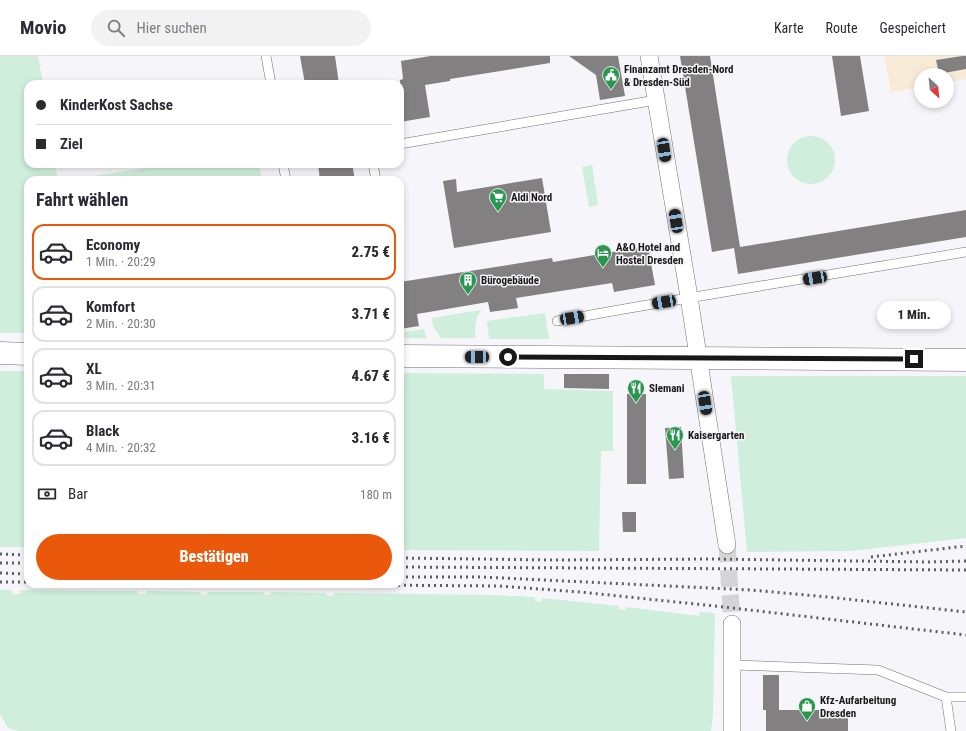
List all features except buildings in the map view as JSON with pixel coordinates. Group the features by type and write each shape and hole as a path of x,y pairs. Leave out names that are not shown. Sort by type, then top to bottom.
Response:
{"main road":[{"path":"0,353 24,354"},
{"path":"404,356 966,360"}],"street":[{"path":"649,56 689,297 727,545"},
{"path":"732,624 732,731"}],"lane":[{"path":"266,56 269,80"},
{"path":"404,143 656,100"},
{"path":"557,321 689,297 752,288 966,252"},
{"path":"733,665 878,670 946,697 966,697"},
{"path":"946,697 950,731"}],"shaded area":[{"path":"884,56 966,56 966,79 954,82 954,68 914,68 914,88 891,92"}],"green space":[{"path":"0,56 38,56 42,80 24,80 24,168 56,168 57,176 24,176 24,333 0,333"},
{"path":"806,136 816,136 828,143 835,155 835,165 828,177 816,184 806,184 798,180 791,173 787,165 787,155 791,147 798,140"},
{"path":"592,165 598,205 589,207 582,167"},
{"path":"146,168 260,168 261,176 93,176"},
{"path":"481,310 477,317 475,330 476,338 441,338 433,326 432,318"},
{"path":"545,313 549,339 489,339 487,321"},
{"path":"424,329 427,338 404,338 404,332"},
{"path":"0,371 24,371 24,547 0,547"},
{"path":"404,373 544,374 544,389 613,391 613,451 601,451 599,551 404,550"},
{"path":"731,376 966,376 966,538 851,551 747,552"},
{"path":"0,590 12,590 13,594 20,594 20,590 137,591 138,594 145,594 147,591 200,592 201,595 207,594 208,592 263,592 265,595 270,595 271,592 326,593 326,595 333,596 334,593 491,595 535,597 535,601 541,602 542,598 619,606 619,609 625,610 626,607 699,616 700,612 715,613 713,715 711,731 18,731 8,728 0,714"}],"tunnel":[{"path":"727,545 732,624"}],"railway":[{"path":"871,557 966,546"},
{"path":"0,554 24,555"},
{"path":"404,558 966,561"},
{"path":"0,563 24,563"},
{"path":"404,567 966,570"},
{"path":"0,573 24,574"},
{"path":"404,577 482,577 751,590 966,612"},
{"path":"0,582 24,582"},
{"path":"404,585 499,586 580,592 966,635"}],"place":[{"name":"Finanzamt Dresden-Nord & Dresden-Süd","path":"611,90"},
{"name":"Aldi Nord","path":"498,212"},
{"name":"A&O Hotel and Hostel Dresden","path":"603,268"},
{"name":"Bürogebäude","path":"468,295"},
{"name":"Slemani","path":"636,403"},
{"name":"Kaisergarten","path":"675,450"},
{"name":"Kfz-Aufarbeitung Dresden","path":"807,721"}],"route":[{"path":"508,357 914,359"}]}
